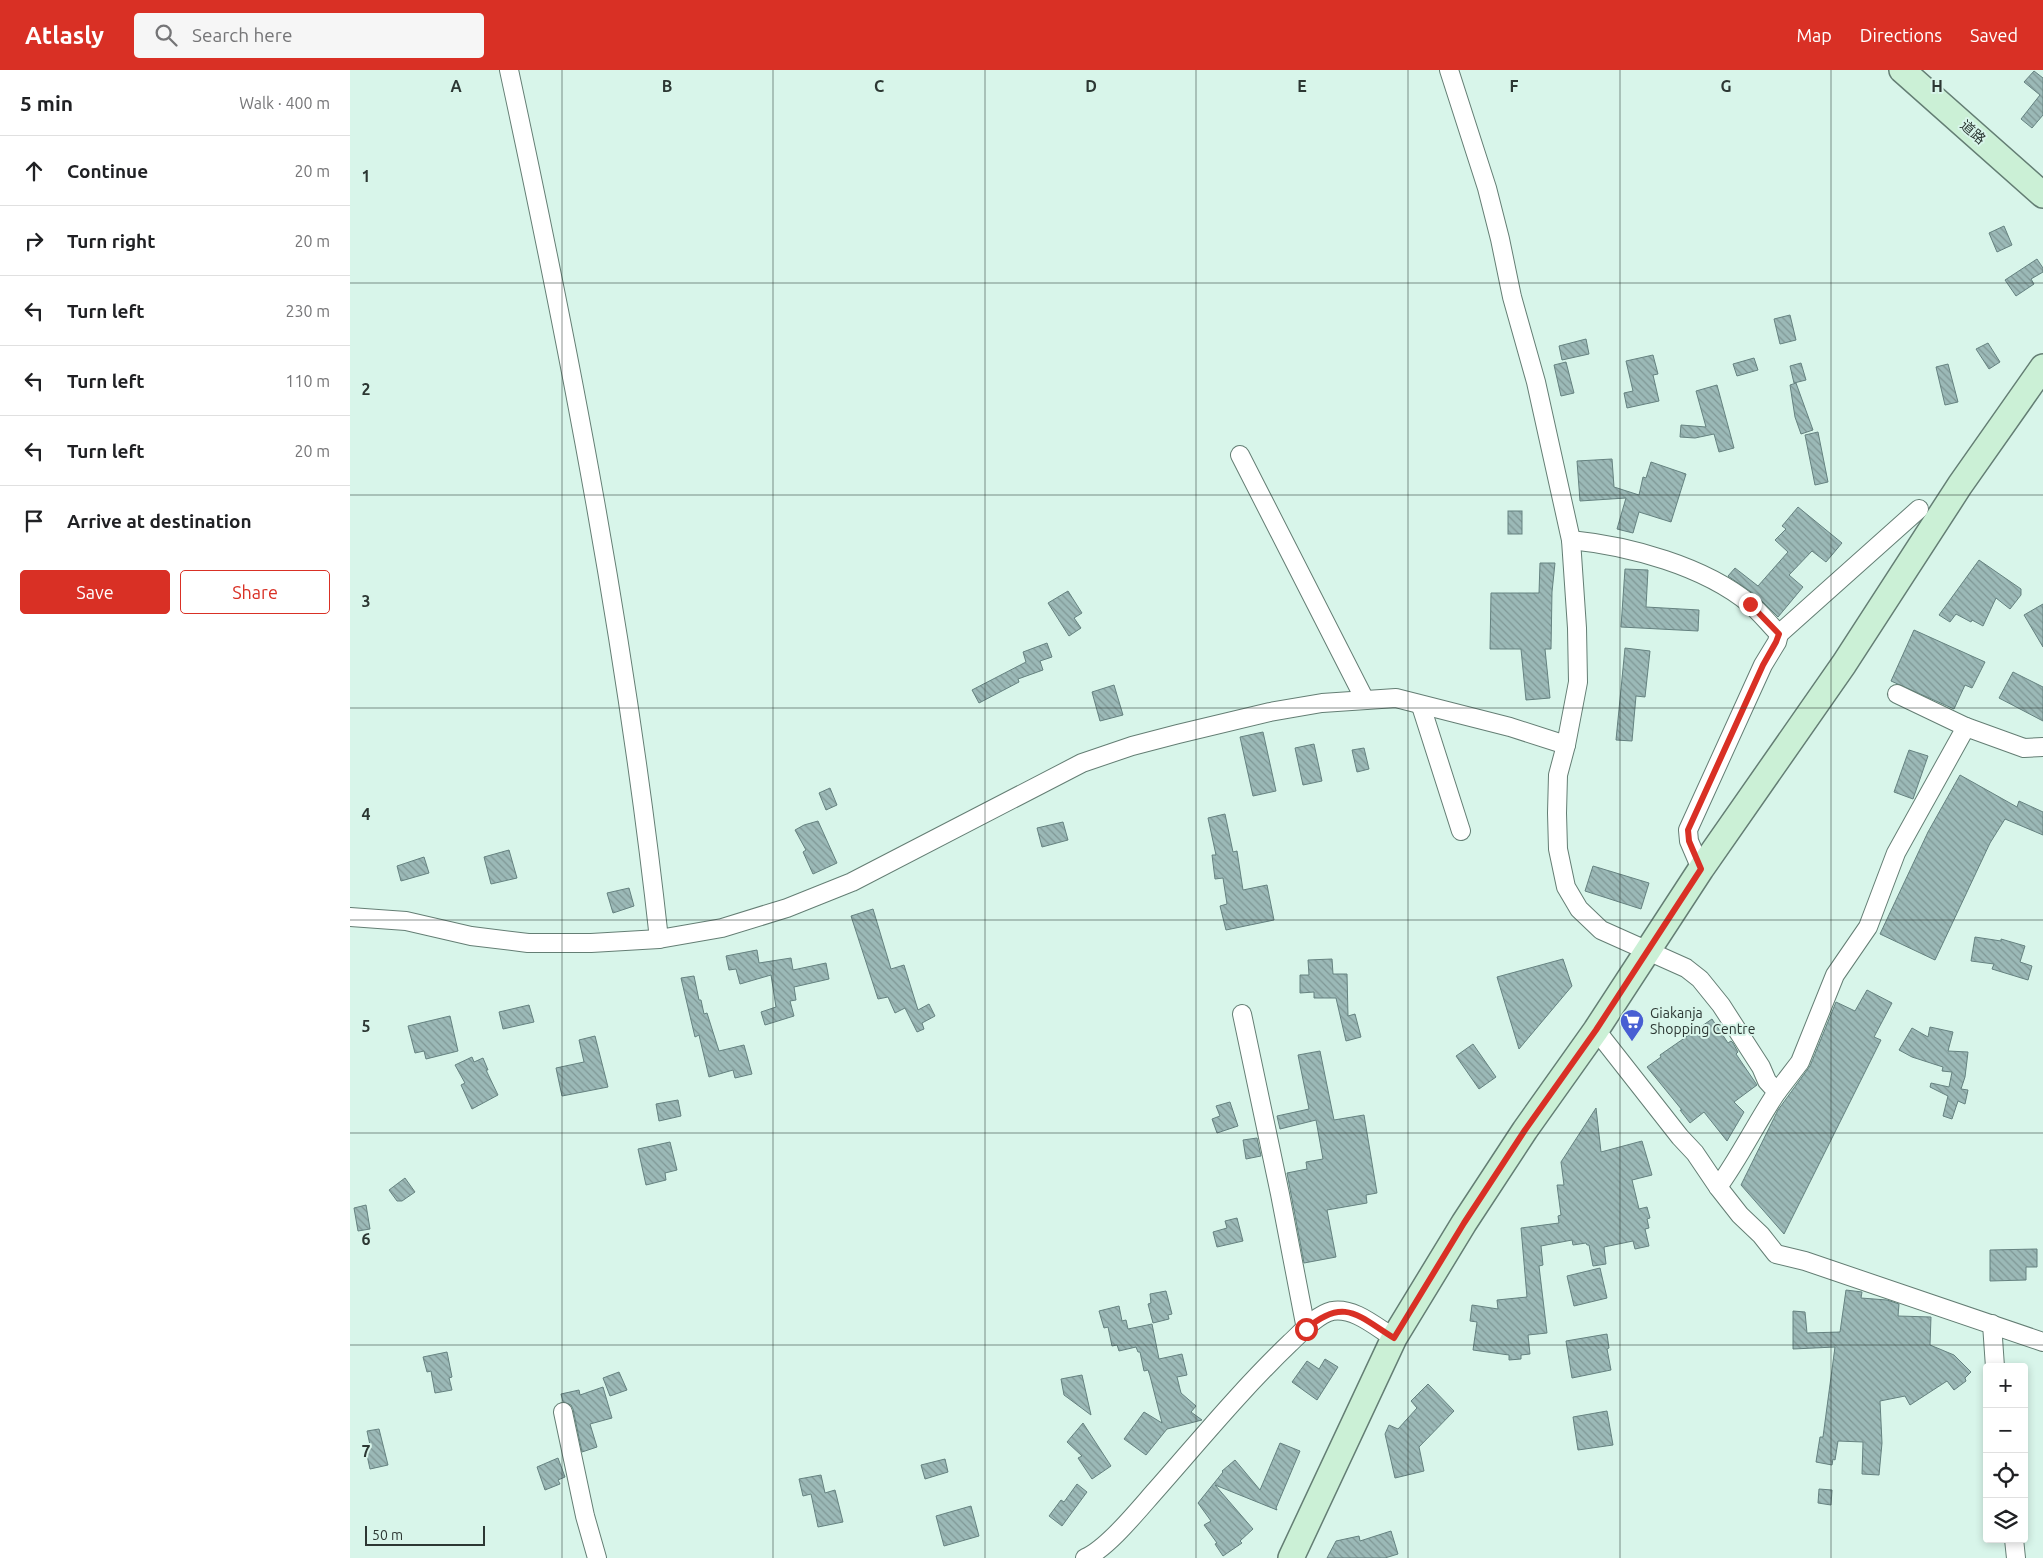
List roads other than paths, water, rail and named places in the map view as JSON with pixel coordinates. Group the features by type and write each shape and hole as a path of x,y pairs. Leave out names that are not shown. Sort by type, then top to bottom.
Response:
{"main road":[{"name":"道路","path":"1902,70 2043,195"},
{"path":"1292,1558 1394,1338 1464,1223 1525,1130 1596,1030 1701,869 1844,664 1960,485 2041,372"}],"street":[{"path":"509,70 552,274 616,620 652,874 659,939"},
{"path":"1449,70 1484,180 1500,239 1512,297 1536,382 1571,540 1577,628 1578,682 1566,745 1558,775 1557,813 1558,849 1566,887 1579,909 1601,930 1686,968 1700,979 1721,1005 1761,1066 1767,1081 1778,1092"},
{"path":"1240,455 1365,700"},
{"path":"1701,869 1689,841 1690,824 1779,634 1919,509"},
{"path":"1571,540 1618,547 1665,560 1703,575 1750,604 1779,634"},
{"path":"1897,694 1966,727 2024,748 2043,747"},
{"path":"350,917 406,921 471,936 528,944 659,939 722,928 787,908 852,882 1082,763 1132,746 1270,712 1322,703 1396,698 1421,706 1510,727 1566,745"},
{"path":"1421,706 1461,831"},
{"path":"1718,1187 1738,1158 1749,1136 1800,1062 1835,975 1868,927 1896,853 1966,727"},
{"path":"1242,1014 1306,1329"},
{"path":"1596,1030 1680,1137 1695,1153 1718,1187 1776,1254 1804,1261 2043,1342"},
{"path":"1085,1558 1105,1544 1132,1518 1259,1372 1306,1329 1331,1312 1346,1311 1360,1317 1394,1338"},
{"path":"1992,1324 1995,1363"},
{"path":"562,1412 585,1516 597,1558"},
{"path":"2014,1543 2016,1558"}],"place":[{"name":"Giakanja Shopping Centre","path":"1632,1042"}]}
